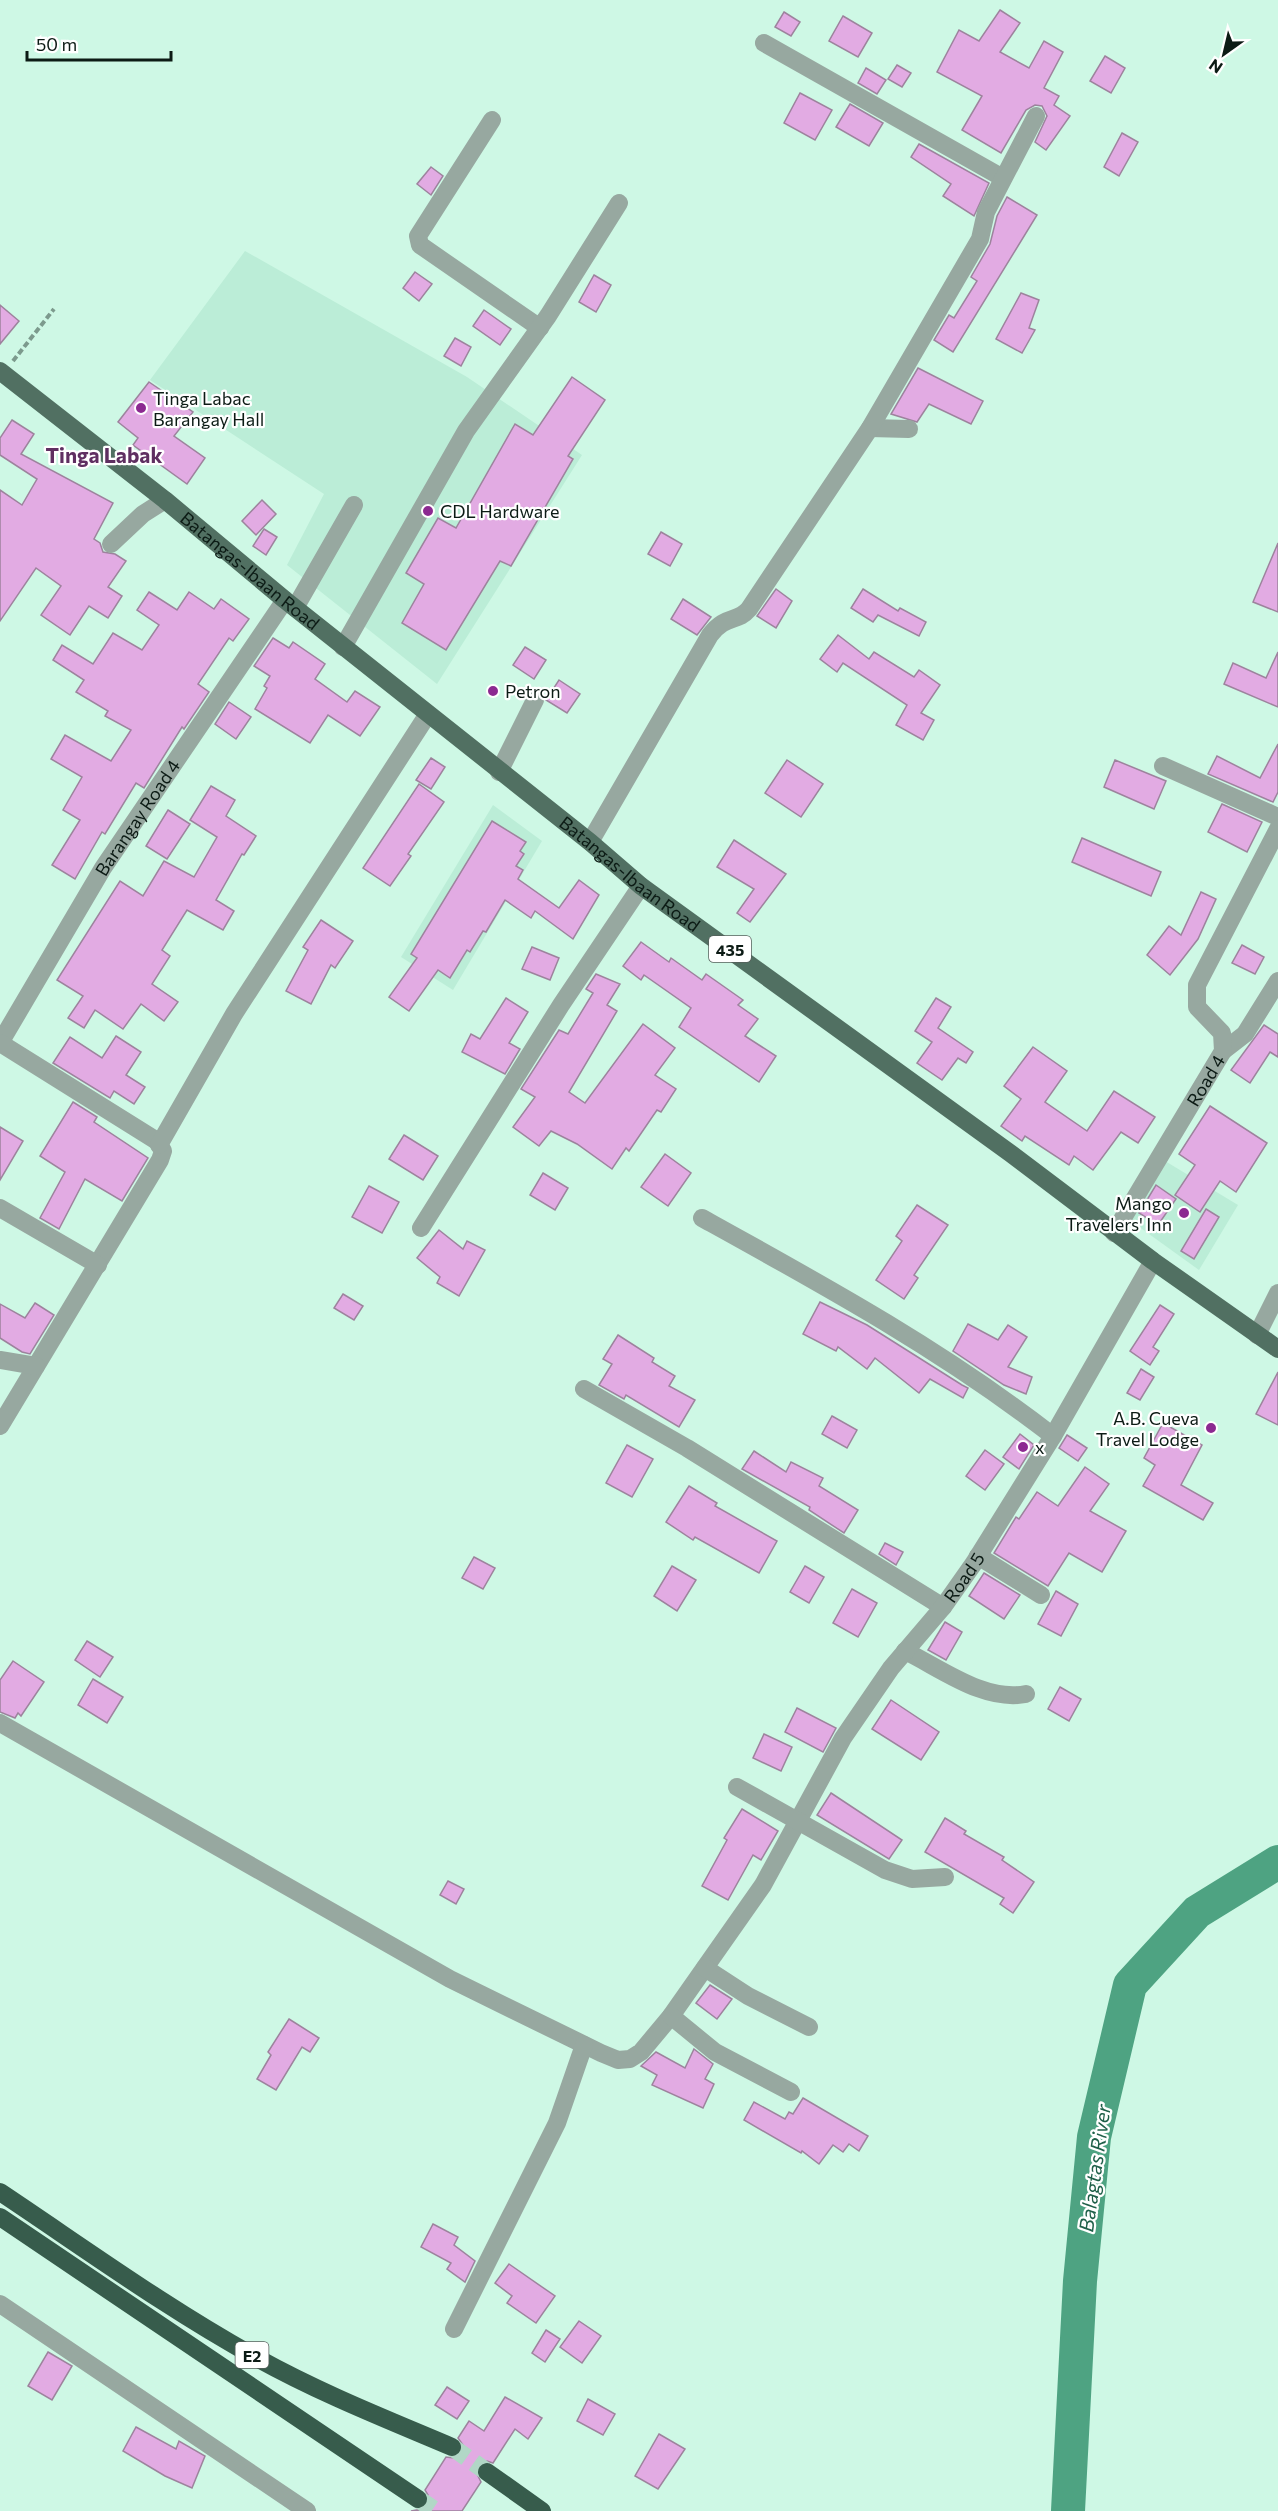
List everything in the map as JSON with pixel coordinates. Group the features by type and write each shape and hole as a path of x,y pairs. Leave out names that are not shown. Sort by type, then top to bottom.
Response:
{"highway":[{"name":"E2","path":"0,2192 152,2293 256,2358 357,2408 452,2448"},
{"name":"E2","path":"0,2217 418,2499"},
{"path":"487,2472 542,2511"}],"main road":[{"name":"Batangas-Ibaan Road","path":"2,372 165,500 343,647 590,842 642,886 1010,1153 1153,1262 1278,1349"}],"street":[{"path":"764,43 1003,178"},
{"path":"590,842 710,635 726,619 744,615 749,609 870,428 980,239 986,212 1036,116"},
{"path":"492,120 418,236 420,245 540,328"},
{"path":"343,647 466,431 540,328 619,203"},
{"path":"870,428 909,429"},
{"path":"111,544 143,514 165,500"},
{"name":"Barangay Road 4","path":"0,1043 103,868 290,604 354,505"},
{"path":"499,772 535,700"},
{"path":"159,1145 234,1014 428,714"},
{"path":"1164,766 1278,817"},
{"name":"Road 4","path":"1114,1233 1223,1051 1222,1033 1197,1007 1197,985 1278,829"},
{"path":"422,1228 561,1005 642,886"},
{"path":"1223,1051 1245,1034 1278,981"},
{"path":"0,1043 159,1145 163,1151 160,1160 98,1265 0,1426"},
{"path":"0,1208 98,1265"},
{"path":"702,1218 939,1353 994,1390 1053,1436"},
{"name":"Road 5","path":"584,2045 618,2060 630,2059 641,2052 671,2016 764,1885 843,1738 905,1651 943,1607 978,1556 1053,1436 1153,1262"},
{"path":"1257,1335 1278,1293"},
{"path":"0,1360 36,1366"},
{"path":"584,1389 687,1448 943,1607"},
{"path":"978,1556 1041,1595"},
{"path":"905,1651 990,1694 1011,1697 1026,1694"},
{"path":"0,1723 450,1979 584,2045 557,2123 454,2329"},
{"path":"737,1786 885,1870 912,1879 945,1877"},
{"path":"705,1968 748,1996 808,2027"},
{"path":"671,2016 715,2052 791,2092"},
{"path":"0,2304 308,2511"}],"path":[{"path":"2,372 54,309"}],"shaded area":[{"path":"245,251 467,377 582,455 437,684 287,565 324,494 150,380"},
{"path":"493,805 542,841 453,990 401,957"},
{"name":"Mango Travelers' Inn","path":"1165,1161 1238,1205 1199,1270 1131,1221"}],"building":[{"path":"1000,10 1020,23 1000,52 1029,68 1044,41 1063,52 1044,88 1059,96 1054,105 1070,116 1046,150 1035,142 1047,116 1042,106 1035,105 1026,110 1001,153 962,130 982,96 937,72 959,30 979,41"},
{"path":"784,12 800,22 791,36 775,27"},
{"path":"843,16 872,33 858,57 829,41"},
{"path":"1105,56 1125,68 1111,93 1090,81"},
{"path":"897,65 911,73 902,87 888,79"},
{"path":"866,68 886,80 877,94 858,83"},
{"path":"800,93 832,110 815,140 784,123"},
{"path":"850,104 883,123 869,146 836,127"},
{"path":"1122,133 1138,142 1119,176 1104,167"},
{"path":"919,144 989,183 974,216 943,196 951,184 911,157"},
{"path":"431,167 443,176 431,195 417,184"},
{"path":"1007,197 1037,215 953,352 934,340 949,315 954,318 977,281 971,277 990,244 997,216"},
{"path":"415,272 432,284 419,301 403,288"},
{"path":"594,275 611,285 596,312 579,302"},
{"path":"1021,293 1039,300 1029,328 1035,330 1022,353 996,339"},
{"path":"0,305 19,321 0,344"},
{"path":"484,310 511,329 500,345 473,326"},
{"path":"455,338 471,347 461,366 444,356"},
{"path":"918,368 983,401 971,424 929,404 917,422 891,414"},
{"path":"572,377 605,400 568,456 573,459 511,566 500,561 446,650 402,623 424,584 406,573 438,518 456,528 515,424 533,435"},
{"path":"149,382 193,412 174,436 205,458 187,484 133,445 138,438 118,422"},
{"path":"12,420 34,434 21,454 113,503 94,539 100,543 103,552 115,554 126,561 108,587 122,596 108,618 89,606 70,635 41,615 61,586 36,568 0,621 0,490 22,505 37,479 0,455 0,438"},
{"path":"262,500 276,514 256,535 242,521"},
{"path":"264,529 277,537 266,555 253,546"},
{"path":"661,532 682,544 670,566 648,554"},
{"path":"1278,543 1278,612 1253,602"},
{"path":"776,589 792,601 776,628 757,616"},
{"path":"863,589 898,611 900,608 926,622 919,636 878,615 873,622 851,608"},
{"path":"149,592 177,610 189,592 214,609 221,599 249,619 233,641 229,638 198,684 209,692 184,729 182,727 144,788 136,783 105,834 102,832 75,879 52,865 80,820 63,810 82,777 51,759 65,735 111,761 131,730 105,716 108,711 76,692 84,680 53,660 62,645 93,664 113,633 142,650 159,625 137,610"},
{"path":"683,599 711,617 697,635 671,619"},
{"path":"838,635 869,659 874,652 914,677 919,670 940,685 921,713 934,720 923,740 896,725 907,705 843,663 837,672 820,659"},
{"path":"273,638 289,648 293,642 325,664 315,679 347,702 355,691 380,707 360,736 328,715 310,743 255,709 267,688 264,686 270,676 254,666"},
{"path":"525,647 546,660 534,679 513,665"},
{"path":"1278,652 1278,707 1224,684 1233,663 1266,678"},
{"path":"559,680 580,694 567,713 546,700"},
{"path":"229,702 251,717 236,739 215,724"},
{"path":"1278,744 1278,792 1273,802 1208,774 1217,756 1260,778"},
{"path":"431,758 445,767 431,789 416,780"},
{"path":"787,760 823,784 801,817 765,793"},
{"path":"1115,760 1166,781 1154,809 1104,787"},
{"path":"419,784 444,802 408,854 411,856 390,886 363,868"},
{"path":"211,786 235,800 226,816 256,836 244,855 242,854 216,900 234,911 223,930 187,910 162,950 170,956 152,984 178,1002 164,1021 141,1004 123,1029 95,1010 84,1028 68,1018 83,996 57,980 120,881 143,896 164,861 194,877 217,837 190,820"},
{"path":"1222,804 1262,822 1247,852 1208,832"},
{"path":"168,810 190,824 167,859 146,846"},
{"path":"492,821 526,842 520,851 524,854 516,866 523,870 518,879 559,908 579,880 599,895 573,939 535,911 531,918 505,900 486,932 483,931 470,952 467,950 450,978 438,970 409,1011 389,997 417,958 411,954"},
{"path":"1082,838 1161,872 1151,896 1072,862"},
{"path":"734,840 786,874 750,922 737,913 754,889 717,867"},
{"path":"1201,892 1216,899 1198,939 1170,975 1147,955 1169,926 1181,935"},
{"path":"321,920 353,941 335,968 331,965 311,1004 286,991 308,950 303,947"},
{"path":"641,942 669,962 671,958 702,980 706,974 743,1000 738,1005 758,1019 745,1036 776,1056 759,1082 679,1027 691,1008 644,975 641,980 623,966"},
{"path":"1242,945 1264,957 1255,974 1232,963"},
{"path":"532,947 559,958 550,980 522,969"},
{"path":"596,974 620,984 607,1005 617,1011 569,1092 585,1103 643,1024 675,1048 655,1075 676,1089 661,1112 657,1110 629,1151 626,1148 612,1169 577,1144 551,1131 539,1146 513,1127 535,1097 521,1089 559,1030 568,1034 593,993 586,989"},
{"path":"506,998 528,1012 509,1043 520,1049 505,1074 462,1052 471,1034 480,1039"},
{"path":"936,998 951,1007 938,1028 973,1052 966,1063 958,1058 942,1080 917,1063 932,1042 915,1031"},
{"path":"1264,1025 1278,1034 1278,1057 1270,1052 1250,1083 1231,1070"},
{"path":"116,1036 141,1052 126,1075 145,1087 134,1104 114,1091 110,1098 53,1063 70,1037 102,1058"},
{"path":"1033,1047 1067,1071 1045,1102 1087,1131 1114,1091 1155,1117 1138,1143 1121,1132 1093,1170 1074,1156 1069,1165 1025,1136 1022,1141 1001,1126 1021,1099 1004,1086"},
{"path":"73,1102 97,1117 94,1122 148,1158 122,1201 85,1179 59,1229 40,1218 65,1172 40,1156"},
{"path":"1210,1106 1267,1143 1236,1192 1220,1181 1200,1212 1175,1195 1195,1165 1179,1154"},
{"path":"0,1127 23,1141 0,1180"},
{"path":"404,1135 438,1156 423,1180 389,1159"},
{"path":"665,1154 691,1173 668,1206 641,1187"},
{"path":"543,1173 568,1188 555,1210 530,1195"},
{"path":"1156,1185 1176,1199 1158,1225 1139,1213"},
{"path":"369,1186 399,1202 382,1233 352,1217"},
{"path":"917,1205 948,1225 914,1275 918,1278 904,1299 876,1280 902,1241 896,1236"},
{"path":"1206,1209 1219,1217 1194,1259 1181,1251"},
{"path":"439,1230 463,1249 467,1241 485,1250 459,1296 437,1283 440,1277 417,1258"},
{"path":"343,1294 363,1306 354,1320 334,1308"},
{"path":"820,1302 867,1325 968,1388 963,1398 930,1379 919,1393 875,1358 867,1369 838,1347 836,1351 803,1334"},
{"path":"35,1303 54,1315 30,1354 22,1352 0,1338 0,1304 25,1318"},
{"path":"1160,1305 1174,1314 1153,1347 1159,1351 1150,1365 1130,1351"},
{"path":"968,1324 998,1340 1008,1325 1027,1337 1008,1367 1032,1377 1026,1394 1004,1385 953,1351"},
{"path":"618,1335 654,1358 652,1362 675,1376 669,1386 695,1400 679,1427 626,1395 624,1399 599,1385 612,1364 603,1359"},
{"path":"1141,1369 1154,1377 1140,1400 1127,1393"},
{"path":"1278,1372 1278,1425 1256,1414"},
{"path":"832,1416 857,1430 847,1448 822,1434"},
{"path":"1163,1423 1202,1445 1181,1485 1213,1503 1203,1520 1143,1486 1155,1465 1144,1458"},
{"path":"1020,1434 1034,1445 1019,1469 1003,1457"},
{"path":"1067,1435 1087,1448 1078,1461 1059,1448"},
{"path":"627,1445 653,1459 632,1497 606,1483"},
{"path":"985,1450 1004,1464 985,1490 966,1476"},
{"path":"754,1451 786,1472 791,1462 823,1478 819,1486 858,1510 844,1533 809,1510 810,1507 742,1469"},
{"path":"1085,1467 1109,1484 1090,1511 1126,1531 1102,1572 1069,1553 1048,1586 994,1553 1016,1517 1019,1519 1037,1492 1058,1506"},
{"path":"689,1486 717,1503 715,1506 777,1541 759,1573 695,1537 693,1540 666,1522"},
{"path":"885,1543 903,1552 896,1565 879,1554"},
{"path":"474,1557 495,1568 483,1589 462,1578"},
{"path":"672,1566 696,1580 677,1611 654,1596"},
{"path":"805,1566 824,1577 809,1603 790,1592"},
{"path":"984,1573 1020,1595 1004,1619 969,1596"},
{"path":"852,1589 877,1603 858,1637 833,1623"},
{"path":"1056,1591 1078,1604 1061,1636 1038,1624"},
{"path":"945,1622 962,1632 946,1660 928,1650"},
{"path":"87,1641 113,1657 100,1677 75,1660"},
{"path":"13,1661 44,1682 21,1716 18,1713 15,1718 0,1712 0,1680"},
{"path":"93,1679 123,1697 107,1723 78,1705"},
{"path":"1060,1687 1081,1699 1069,1721 1048,1709"},
{"path":"891,1700 939,1732 921,1760 872,1729"},
{"path":"797,1708 836,1728 823,1752 785,1732"},
{"path":"764,1734 792,1747 781,1771 753,1758"},
{"path":"831,1793 902,1840 889,1859 817,1815"},
{"path":"742,1809 778,1831 761,1860 753,1855 728,1900 702,1886 727,1840 724,1838"},
{"path":"945,1818 966,1831 964,1834 1004,1857 1002,1860 1034,1882 1013,1913 1000,1904 1004,1898 925,1852"},
{"path":"448,1881 464,1889 456,1904 440,1895"},
{"path":"710,1985 732,1999 717,2019 696,2003"},
{"path":"289,2019 319,2038 310,2052 302,2047 276,2090 257,2079 271,2055 268,2052"},
{"path":"694,2049 713,2064 705,2079 714,2084 703,2108 652,2085 657,2075 641,2066 656,2052 685,2068"},
{"path":"803,2098 868,2136 859,2151 849,2144 843,2152 833,2145 819,2164 802,2151 801,2153 744,2120 754,2102 785,2119 789,2112 793,2114"},
{"path":"433,2224 458,2237 454,2245 475,2261 465,2282 447,2269 451,2263 421,2247"},
{"path":"509,2264 555,2296 536,2323 507,2303 512,2296 495,2283"},
{"path":"579,2321 601,2336 582,2363 560,2347"},
{"path":"546,2330 560,2339 545,2362 532,2353"},
{"path":"48,2352 72,2366 52,2400 28,2386"},
{"path":"447,2387 469,2401 457,2419 435,2405"},
{"path":"505,2397 542,2418 528,2439 515,2429 493,2463 487,2461 478,2465 476,2472 481,2482 462,2511 411,2511 428,2505 428,2495 425,2490 446,2457 454,2458 462,2452 463,2445 458,2438 469,2421 484,2431"},
{"path":"588,2399 615,2414 603,2435 577,2421"},
{"path":"136,2427 176,2449 179,2441 205,2456 192,2488 165,2476 123,2451"},
{"path":"659,2434 685,2449 658,2489 635,2476"}],"waterway":[{"name":"Balagtas River","path":"1068,2511 1080,2281 1094,2137 1130,1985 1197,1912 1278,1862"}],"tunnel":[{"path":"452,2447 487,2472"},
{"path":"418,2499 436,2511"}],"place":[{"name":"Tinga Labac Barangay Hall","path":"141,408"},
{"name":"CDL Hardware","path":"428,511"},
{"name":"Petron","path":"493,691"},
{"name":"Mango Travelers' Inn","path":"1184,1213"},
{"name":"A.B. Cueva Travel Lodge","path":"1211,1428"},
{"name":"x","path":"1023,1447"}],"district":[{"name":"Tinga Labak","path":"104,454"}]}
